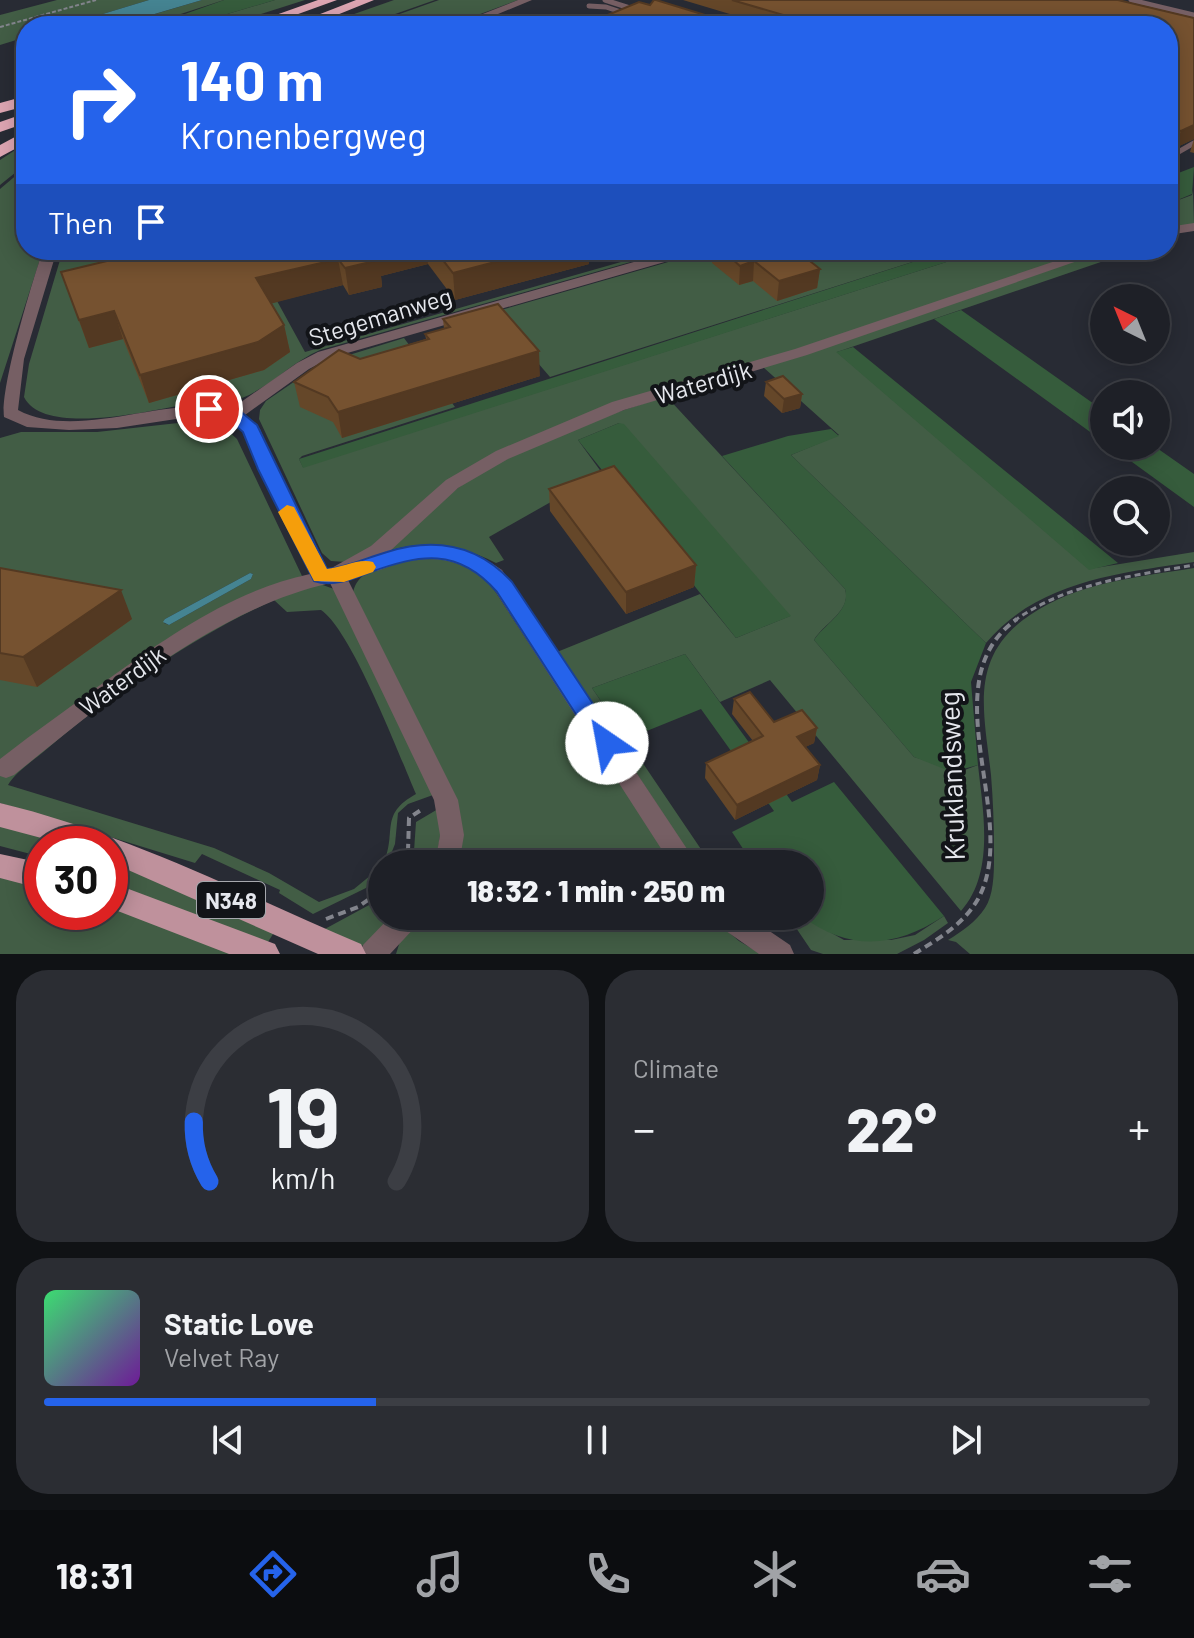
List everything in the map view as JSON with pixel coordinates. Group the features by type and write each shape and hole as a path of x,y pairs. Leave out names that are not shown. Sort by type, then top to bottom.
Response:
{"highway":[{"path":"282,16 331,0"},
{"path":"321,16 368,0"},
{"path":"0,127 16,114"}],"main road":[{"path":"0,815 46,826"},
{"name":"N348","path":"128,857 351,954"},
{"path":"0,866 24,872"},
{"name":"N348","path":"128,902 265,954"}],"street":[{"path":"483,16 527,0"},
{"path":"488,14 494,16"},
{"path":"47,260 7,402 10,413 19,419 43,424 96,425 209,409 234,415 251,429 267,469 328,575 446,800 452,835 449,850"},
{"name":"Stegemanweg","path":"234,415 303,366 324,355 656,260"},
{"name":"Waterdijk","path":"6,768 192,631 251,601 328,575 386,545 439,494 467,473 583,419 801,352 1072,260"},
{"path":"2,429 19,419"},
{"path":"328,575 344,575 391,557 424,551 457,554 488,568 505,587 676,850"},
{"path":"372,954 395,930"},
{"path":"746,930 781,954"}],"lane":[{"path":"605,0 646,13"},
{"path":"1131,0 1194,15"},
{"path":"589,6 606,7 634,16"}],"path":[{"path":"39,16 96,0"},
{"name":"Kruklandsweg","path":"914,954 959,923 978,901 983,889 989,850 988,810 977,696 980,672 993,641 1007,625 1027,611 1079,588 1194,565"},
{"path":"408,850 409,818 424,808 446,800"},
{"path":"312,936 328,918 368,900"}],"green space":[{"path":"57,0 149,0 96,16 16,16 16,40 0,45 0,15"},
{"path":"202,0 224,0 174,16 148,16"},
{"path":"224,0 275,0 221,16 179,16"},
{"path":"275,0 305,0 255,16 221,16"},
{"path":"394,0 435,0 389,16 348,16"},
{"path":"439,0 518,0 475,16 394,16"},
{"path":"16,150 16,172 0,185 0,160"},
{"path":"1194,167 1192,194 1178,200 1178,173"},
{"path":"16,175 16,260 40,260 0,383 0,189"},
{"path":"1193,190 1194,225 1178,227 1178,200 1192,195"},
{"path":"60,260 254,260 305,352 628,260 638,260 320,350 242,398 102,418 54,416 36,409 24,397 29,364"},
{"path":"675,260 919,260 550,377 494,312"},
{"path":"919,260 953,260 303,468 299,459"},
{"path":"953,260 1063,260 515,446 394,535 346,562 331,561 322,553 259,419 260,410 266,401 320,364 404,338 455,407 302,456 299,459 303,467"},
{"path":"1078,260 1107,260 837,352 1089,569 1194,552 1194,562 1109,576 1055,593 1007,622 986,643 791,455 839,435 763,367"},
{"path":"961,310 1090,401 1090,432 934,319"},
{"path":"853,347 1090,540 1090,556 1109,556 1118,563 1089,570 836,352"},
{"path":"666,396 845,589 845,604 814,640 914,757 962,771 978,765 984,821 983,860 972,896 961,911 770,680 720,702 685,654 592,688 702,850 687,850 557,652 700,594 736,638 790,616 619,423 578,440 602,473 489,537 504,560 496,563 469,551 428,545 385,552 455,485 567,429"},
{"path":"196,421 224,427 237,439 302,576 251,596 0,767 0,438 21,432 97,432","holes":["253,574 251,579 169,625 164,623 165,619"]},
{"path":"619,423 624,424 791,616 736,638 578,440"},
{"path":"831,429 839,436 791,455 986,643 971,682 978,765 952,772 914,757 814,640 841,610 846,597 845,589 722,456 788,436"},
{"path":"1170,457 1194,474 1194,507 1170,490 1170,476 1151,476 1129,460 1170,460"},
{"path":"438,558 463,563 487,579 664,850 457,850 459,843 353,594 364,575 375,568 401,561"},
{"path":"1194,568 1194,954 970,954 956,942 948,940 981,913 992,887 993,803 984,707 989,667 997,649 1010,631 1030,615 1068,595 1109,582"},
{"path":"317,583 334,589 433,795 408,804 398,813 393,850 388,850 393,817 404,802 416,794 360,667 347,642 321,610 287,612 274,600 184,648 128,685 26,765 8,785 214,848 269,873 319,902 354,889 368,878 366,888 313,914 279,893 280,890 202,854 195,863 128,842 128,826 75,826 0,803 0,768 10,772 78,715 154,660 235,613 276,595"},
{"path":"685,654 792,802 834,782 944,916 908,935 890,940 855,940 824,930 824,850 744,850 732,832 774,811 701,709 627,739 592,688"},
{"path":"438,809 442,821 438,850 414,850 416,822"},
{"path":"0,826 24,832 24,852 0,846"},
{"path":"128,866 275,931 266,945 128,893"},
{"path":"0,877 24,883 24,930 128,930 128,913 236,954 0,954"},
{"path":"368,906 368,930 382,930 360,946 323,930"},
{"path":"944,916 948,923 897,954 823,954 811,950 797,930 824,929 844,940 891,940 915,935"},
{"path":"408,930 726,930 761,954 396,954 402,935"}],"water":[{"path":"149,0 202,0 148,16 96,16"},
{"path":"253,574 251,579 169,625 163,622 165,619"}],"building":[{"path":"654,0 708,16 605,16 639,2 650,5"},
{"path":"732,0 1118,0 1194,18 1194,125 1178,130 1178,16 787,16"},
{"path":"111,260 334,260 256,278 284,325 258,342 140,375 114,311 79,320 61,272"},
{"path":"339,260 379,260 345,268"},
{"path":"443,260 503,260 453,273"},
{"path":"733,260 809,260 820,269 779,281 754,261 740,266"},
{"path":"498,304 539,351 338,412 328,397 294,382 339,350 360,359 429,339 425,334 450,327 443,319"},
{"path":"783,376 802,394 784,399 766,382"},
{"path":"614,466 696,565 626,592 549,489"},
{"path":"0,568 121,590 23,657 0,653"},
{"path":"750,692 774,722 802,710 817,728 797,737 820,765 737,805 706,763 763,736 734,699"}],"slow traffic":[{"path":"287,512 321,576 344,575 366,567"}],"route":[{"path":"209,409 234,415 251,429 293,525 321,576 344,575 391,557 424,551 457,554 488,568 505,587 607,743"}]}
